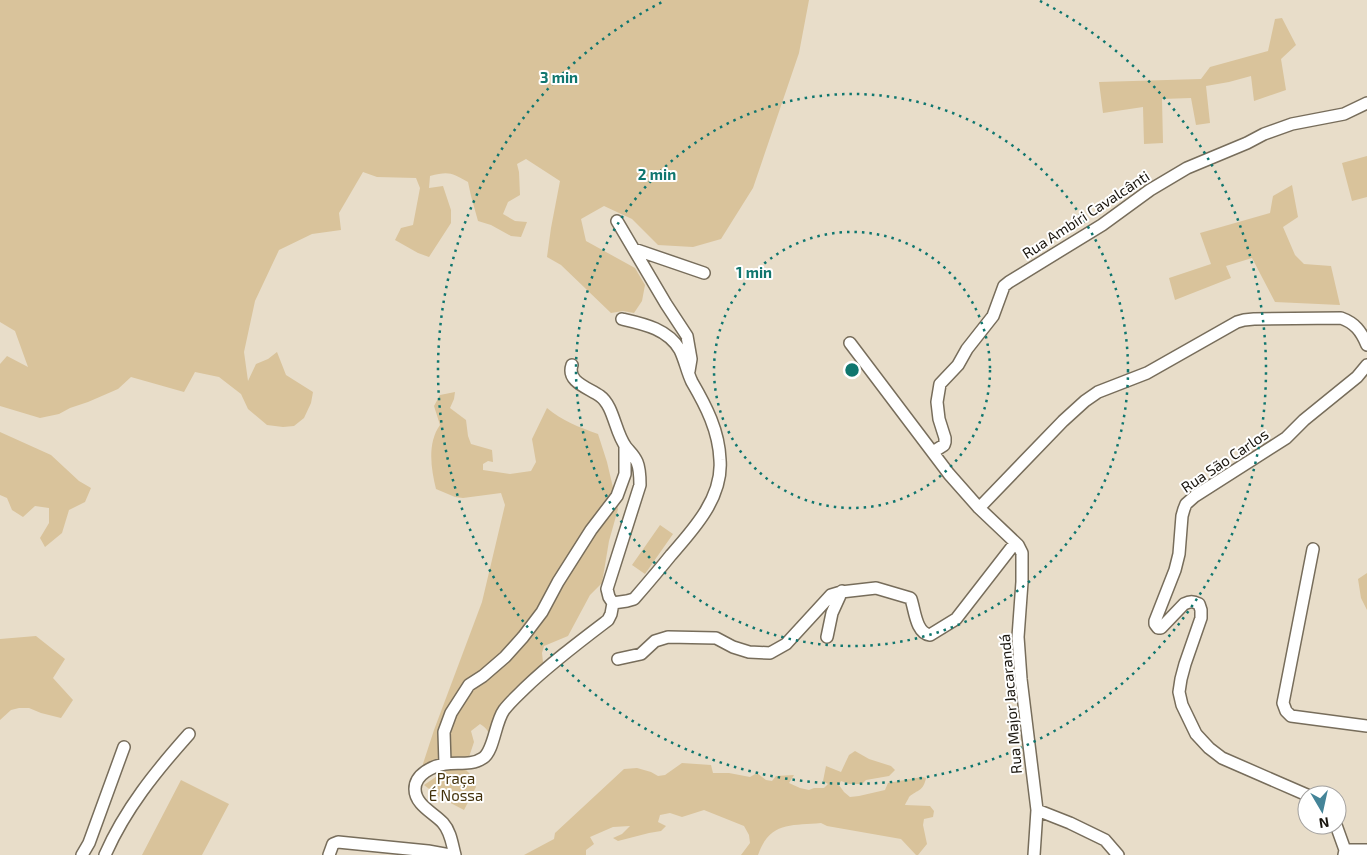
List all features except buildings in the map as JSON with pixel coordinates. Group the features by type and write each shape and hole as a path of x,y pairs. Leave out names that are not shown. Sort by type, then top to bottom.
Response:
{"street":[{"name":"Rua Ambíri Cavalcânti","path":"933,452 944,445 945,442 936,402 940,384 958,365 967,349 993,316 1004,286 1102,225 1150,190 1187,168 1264,134 1292,124 1344,114 1367,103"},
{"path":"617,222 687,336 691,359 689,375"},
{"path":"634,248 704,273"},
{"path":"979,508 1063,421 1085,401 1098,392 1148,372 1237,322 1254,319 1341,318 1350,321 1358,328 1367,345"},
{"path":"613,602 627,602 634,598 697,525 710,504 718,481 721,461 716,434 707,408 689,375 681,352 675,342 666,334 648,326 622,319"},
{"name":"Rua Major Jacarandá","path":"850,343 949,474 979,508 1015,542 1022,553 1023,566 1018,637 1022,688 1037,810 1034,855"},
{"path":"445,764 444,732 469,685 505,658 542,612 558,582 591,530 617,496 625,474 625,447 607,405 600,396 586,389 574,379 570,370 572,365"},
{"name":"Rua São Carlos","path":"1297,791 1222,758 1196,734 1182,705 1179,692 1185,664 1200,618 1201,610 1199,604 1189,602 1184,604 1161,628 1158,628 1156,621 1175,570 1179,554 1182,516 1186,504 1195,496 1286,438 1304,420 1357,377 1367,365"},
{"path":"455,855 450,833 444,823 420,802 416,795 417,781 428,770 445,764 467,763 483,758 489,752 503,712 541,674 572,647 608,620 613,602 607,590 640,485 638,464 633,454 625,447"},
{"path":"618,659 641,654 655,641 668,637 716,638 733,647 749,652 770,653 786,644 832,595 876,588 910,598 920,630 930,635 956,619 1015,542"},
{"path":"1313,549 1283,703 1286,711 1291,716 1367,726"},
{"path":"827,637 832,613 842,592"},
{"path":"89,842 105,854 128,810 140,792 189,734"},
{"path":"82,855 89,842 124,747"},
{"path":"1037,810 1105,840 1118,855"},
{"path":"1339,835 1344,852 1367,850"},
{"path":"329,855 333,844 338,842 450,855"}],"green space":[{"path":"0,0 809,0 799,53 753,188 721,239 693,247 658,245 632,219 604,206 581,219 586,241 635,268 645,285 642,301 634,313 623,311 611,313 561,265 547,257 560,181 526,159 517,164 520,195 508,202 503,214 515,221 527,222 521,237 511,236 491,225 478,221 468,182 450,174 430,176 429,188 443,186 451,210 451,223 429,257 395,240 401,228 413,225 420,188 416,178 377,177 363,172 339,213 341,230 312,234 279,250 255,301 244,352 248,381 256,364 268,359 277,352 286,375 313,392 311,403 304,418 294,426 283,427 267,425 248,409 241,394 219,377 195,372 184,392 131,377 118,389 59,414 40,418 0,406 0,364 7,356 28,367 15,331 0,322"},
{"path":"1282,18 1296,45 1281,59 1286,90 1254,101 1251,76 1206,86 1210,123 1196,125 1191,98 1162,99 1163,143 1144,144 1143,107 1103,113 1099,82 1201,79 1210,67 1268,51 1275,19"},
{"path":"1367,156 1367,197 1352,201 1342,163"},
{"path":"1292,185 1298,217 1283,227 1295,255 1304,264 1331,266 1340,305 1275,302 1252,258 1226,266 1231,278 1175,300 1169,278 1211,264 1200,233 1270,213 1273,196"},
{"path":"455,392 450,408 466,420 471,444 492,450 493,462 488,461 483,464 483,470 510,474 531,471 536,462 532,439 547,408 565,420 598,434 618,509 609,541 602,583 590,595 568,636 544,646 542,653 543,662 555,660 514,703 490,741 488,731 480,724 471,731 474,742 467,763 420,773 482,602 505,505 501,493 463,498 455,497 436,489 431,456 433,440 440,425 434,406 440,395"},
{"path":"0,432 51,455 79,481 91,488 85,502 69,510 62,533 45,547 40,538 49,523 49,508 35,506 23,517 12,510 7,498 0,495"},
{"path":"660,525 673,534 645,574 632,565"},
{"path":"1367,573 1367,610 1361,598 1358,579"},
{"path":"36,636 65,659 53,678 73,700 61,718 29,708 19,708 11,710 0,720 0,639"},
{"path":"855,751 869,759 891,766 895,770 889,776 866,780 862,784 849,784 841,781 839,785 850,797 885,790 888,783 922,777 926,778 922,788 909,797 905,805 930,806 934,811 933,817 924,819 923,825 927,844 918,855 901,839 827,826 821,823 783,827 769,836 758,855 741,855 750,843 749,835 744,826 704,810 682,817 670,813 660,815 658,822 666,826 661,831 618,841 613,838 622,834 630,826 613,827 590,837 594,844 586,850 586,855 524,855 554,839 555,833 624,769 637,768 658,776 665,775 682,763 711,765 713,773 729,773 750,777 757,773 766,780 772,781 776,776 794,775 789,783 809,790 824,788 828,784 823,781 826,766 841,772 849,755"},
{"name":"Praça É Nossa","path":"446,770 466,770 474,778 476,787 464,810 441,798 424,785"},
{"path":"181,780 229,804 202,855 142,855"}]}
